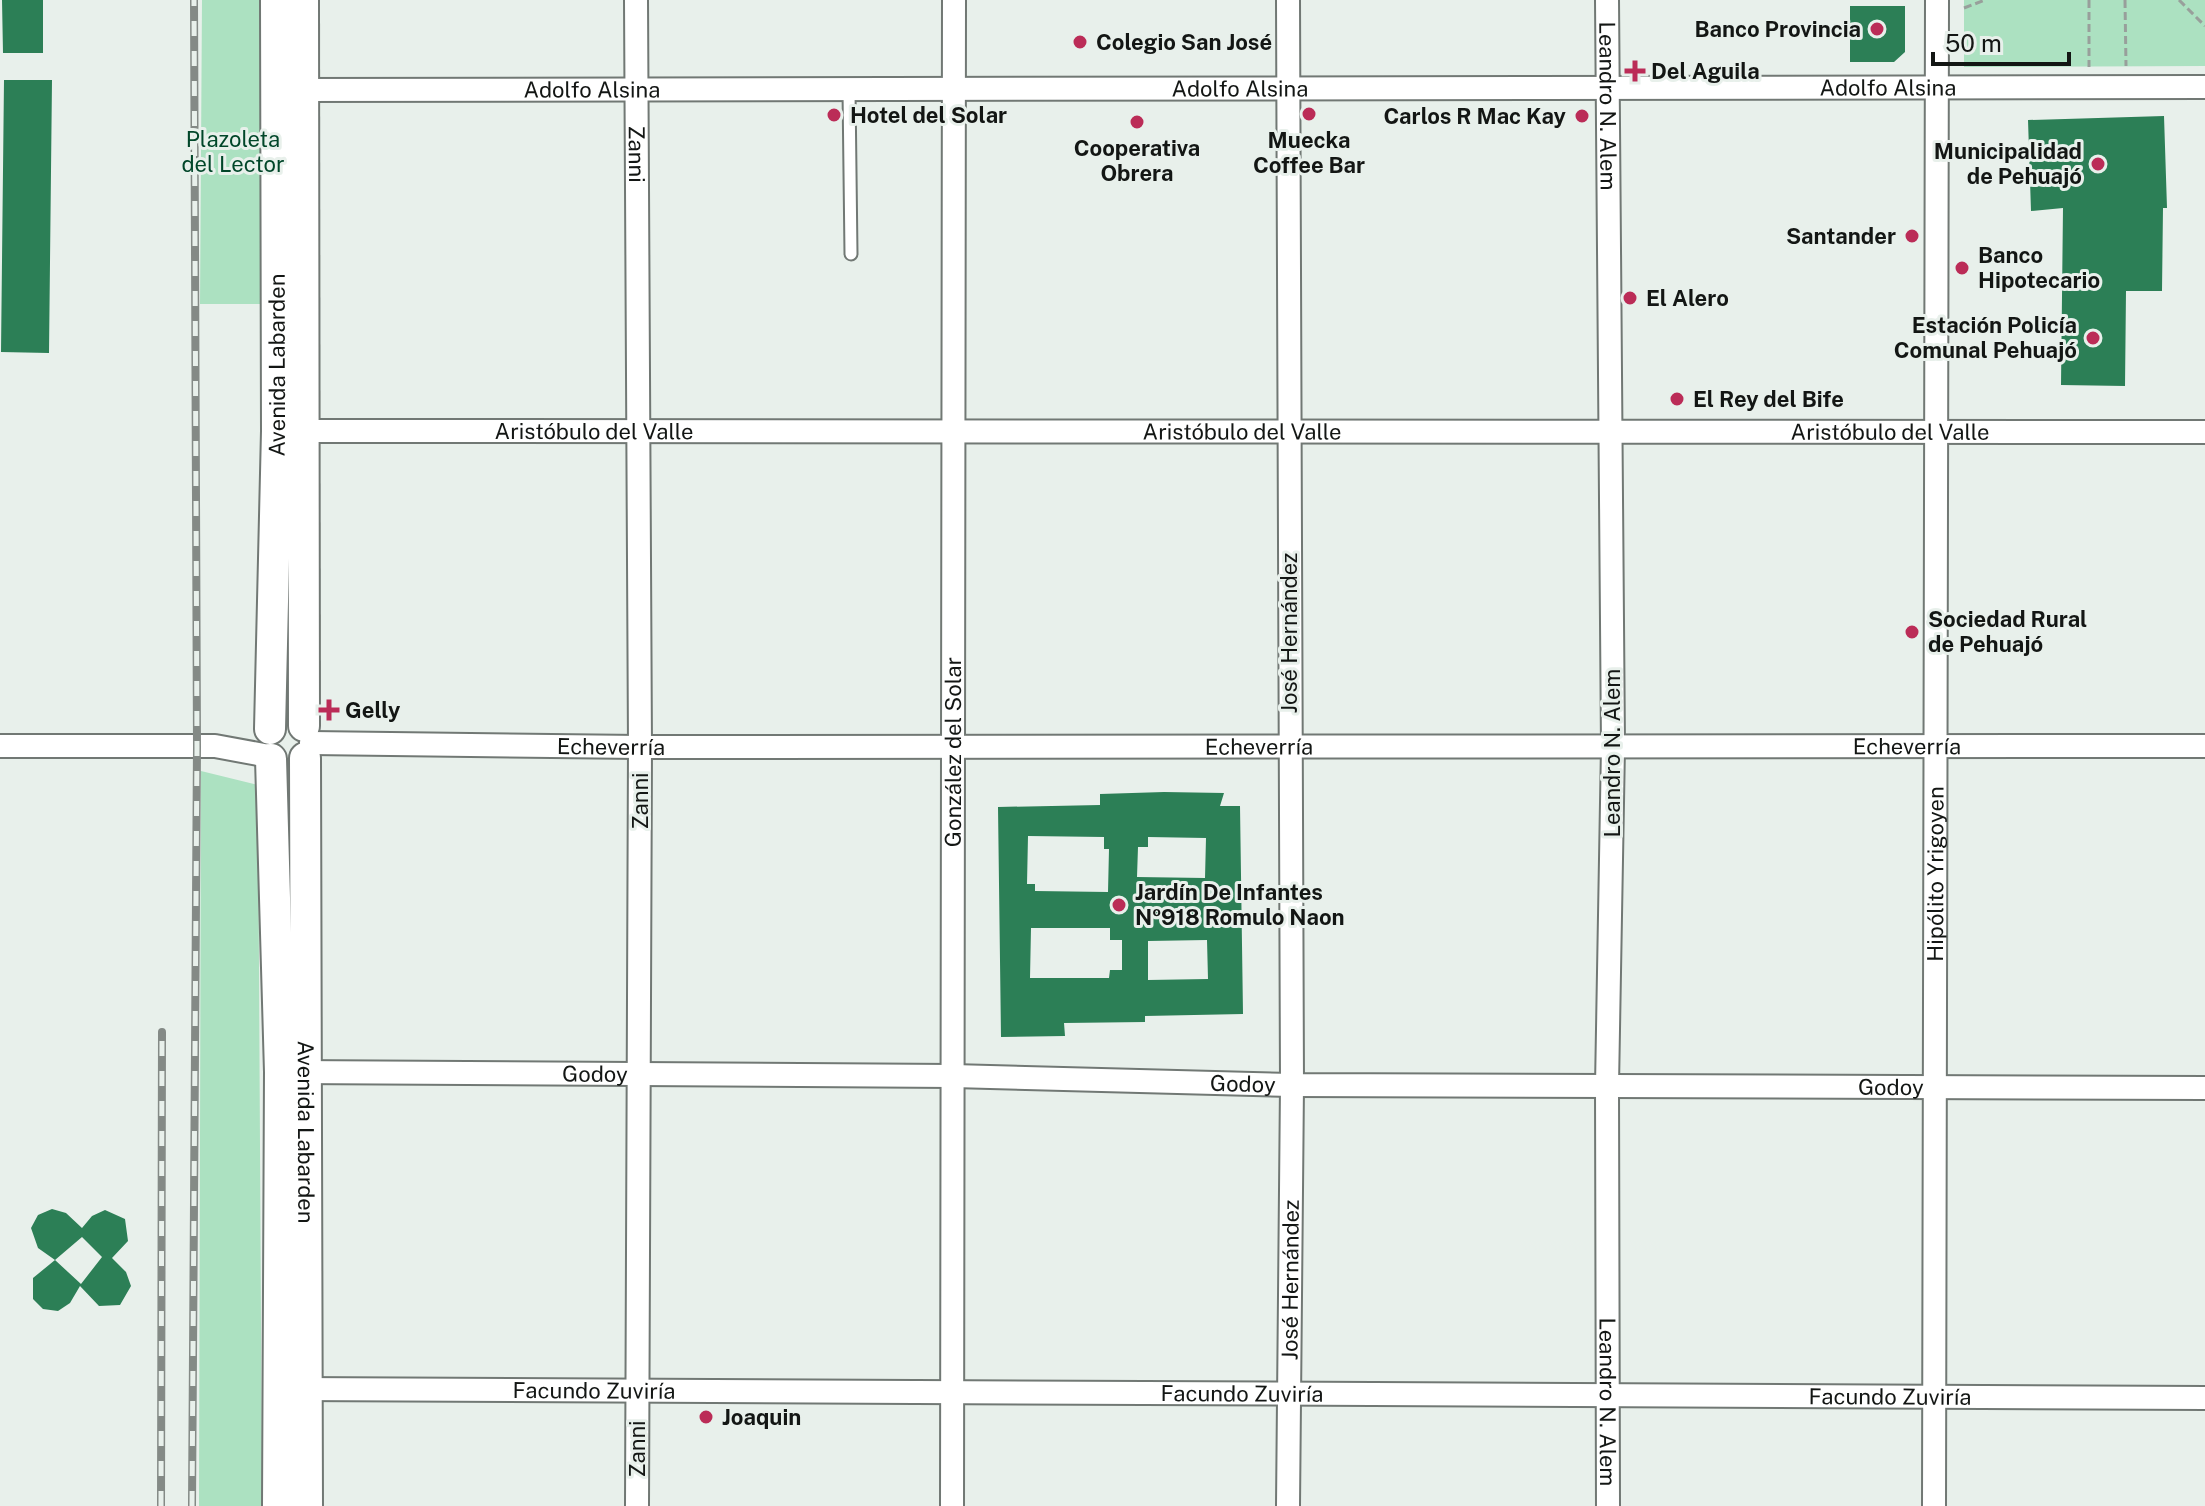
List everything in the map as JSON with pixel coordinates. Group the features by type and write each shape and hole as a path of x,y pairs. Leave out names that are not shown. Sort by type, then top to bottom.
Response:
{"main road":[{"name":"Avenida Labarden","path":"276,0 289,90 292,431 307,743 293,1072 295,1389 307,1506"},
{"name":"Avenida Labarden","path":"289,90 303,0"},
{"name":"Avenida Labarden","path":"292,431 269,744 293,1072"},
{"path":"286,720 307,743 288,766 269,744 286,720"},
{"name":"Avenida Labarden","path":"278,1506 295,1389"}],"street":[{"name":"Zanni","path":"636,0 640,747 637,1506"},
{"name":"González del Solar","path":"952,1506 954,0"},
{"name":"José Hernández","path":"1288,0 1286,90 1291,431 1288,747 1292,1085 1288,1506"},
{"name":"Leandro N. Alem","path":"1607,0 1605,89 1613,746 1607,1086 1608,1506"},
{"name":"Hipólito Yrigoyen","path":"1934,1506 1932,1087 1937,746 1937,0"},
{"name":"Adolfo Alsina","path":"289,90 2205,87"},
{"name":"Aristóbulo del Valle","path":"292,431 2205,432"},
{"name":"Echeverría","path":"307,743 640,747 2205,746"},
{"path":"0,746 269,744"},
{"name":"Godoy","path":"293,1072 953,1076 1292,1085 2205,1088"},
{"name":"Facundo Zuviría","path":"295,1389 2205,1398"}],"lane":[{"path":"849,91 851,254"}],"path":[{"path":"1964,8 1985,0"},
{"path":"2089,0 2089,67"},
{"path":"2125,0 2126,66"},
{"path":"2179,0 2205,26"}],"green space":[{"name":"Plazoleta del Lector","path":"202,0 266,0 264,304 200,304"},
{"path":"1964,0 2205,0 2205,66 1964,67"},
{"path":"201,771 258,785 262,1506 199,1506"}],"building":[{"path":"2,0 43,0 43,53 3,53"},
{"name":"Banco Provincia","path":"1850,6 1905,6 1905,52 1894,62 1850,62"},
{"path":"4,80 52,80 49,353 1,352"},
{"path":"2164,116 2167,208 2163,208 2162,291 2126,291 2125,386 2061,385 2063,208 2031,211 2028,120"},
{"path":"1224,793 1220,806 1240,806 1243,1014 1145,1016 1145,1022 1064,1023 1065,1036 1001,1037 998,807 1100,805 1100,794","holes":["1028,836 1104,837 1104,849 1109,849 1108,892 1035,891 1035,884 1027,884","1148,837 1206,838 1205,878 1137,877 1138,847 1148,847","1031,928 1110,928 1110,940 1122,940 1122,970 1110,970 1109,978 1030,978","1207,940 1208,979 1148,980 1148,941"]},
{"path":"52,1209 66,1213 82,1228 92,1216 105,1210 125,1219 128,1241 112,1258 126,1272 131,1286 120,1305 99,1306 80,1286 70,1303 58,1311 43,1309 33,1299 33,1278 55,1260 38,1248 31,1228 38,1215","holes":["82,1237 102,1257 81,1284 55,1260"]}],"railway":[{"path":"192,1506 197,747 194,0"},
{"path":"161,1506 162,1032"}],"place":[{"name":"Banco Provincia","path":"1877,29"},
{"name":"Colegio San José","path":"1080,42"},
{"name":"Del Aguila","path":"1635,71"},
{"name":"Muecka Coffee Bar","path":"1309,114"},
{"name":"Hotel del Solar","path":"834,115"},
{"name":"Carlos R Mac Kay","path":"1582,116"},
{"name":"Cooperativa Obrera","path":"1137,122"},
{"name":"Municipalidad de Pehuajó","path":"2098,164"},
{"name":"Santander","path":"1912,236"},
{"name":"Banco Hipotecario","path":"1962,268"},
{"name":"El Alero","path":"1630,298"},
{"name":"Estación Policía Comunal Pehuajó","path":"2093,338"},
{"name":"El Rey del Bife","path":"1677,399"},
{"name":"Sociedad Rural de Pehuajó","path":"1912,632"},
{"name":"Gelly","path":"329,710"},
{"name":"Jardín De Infantes Nº918 Romulo Naon","path":"1119,905"},
{"name":"Joaquin","path":"706,1417"}]}
